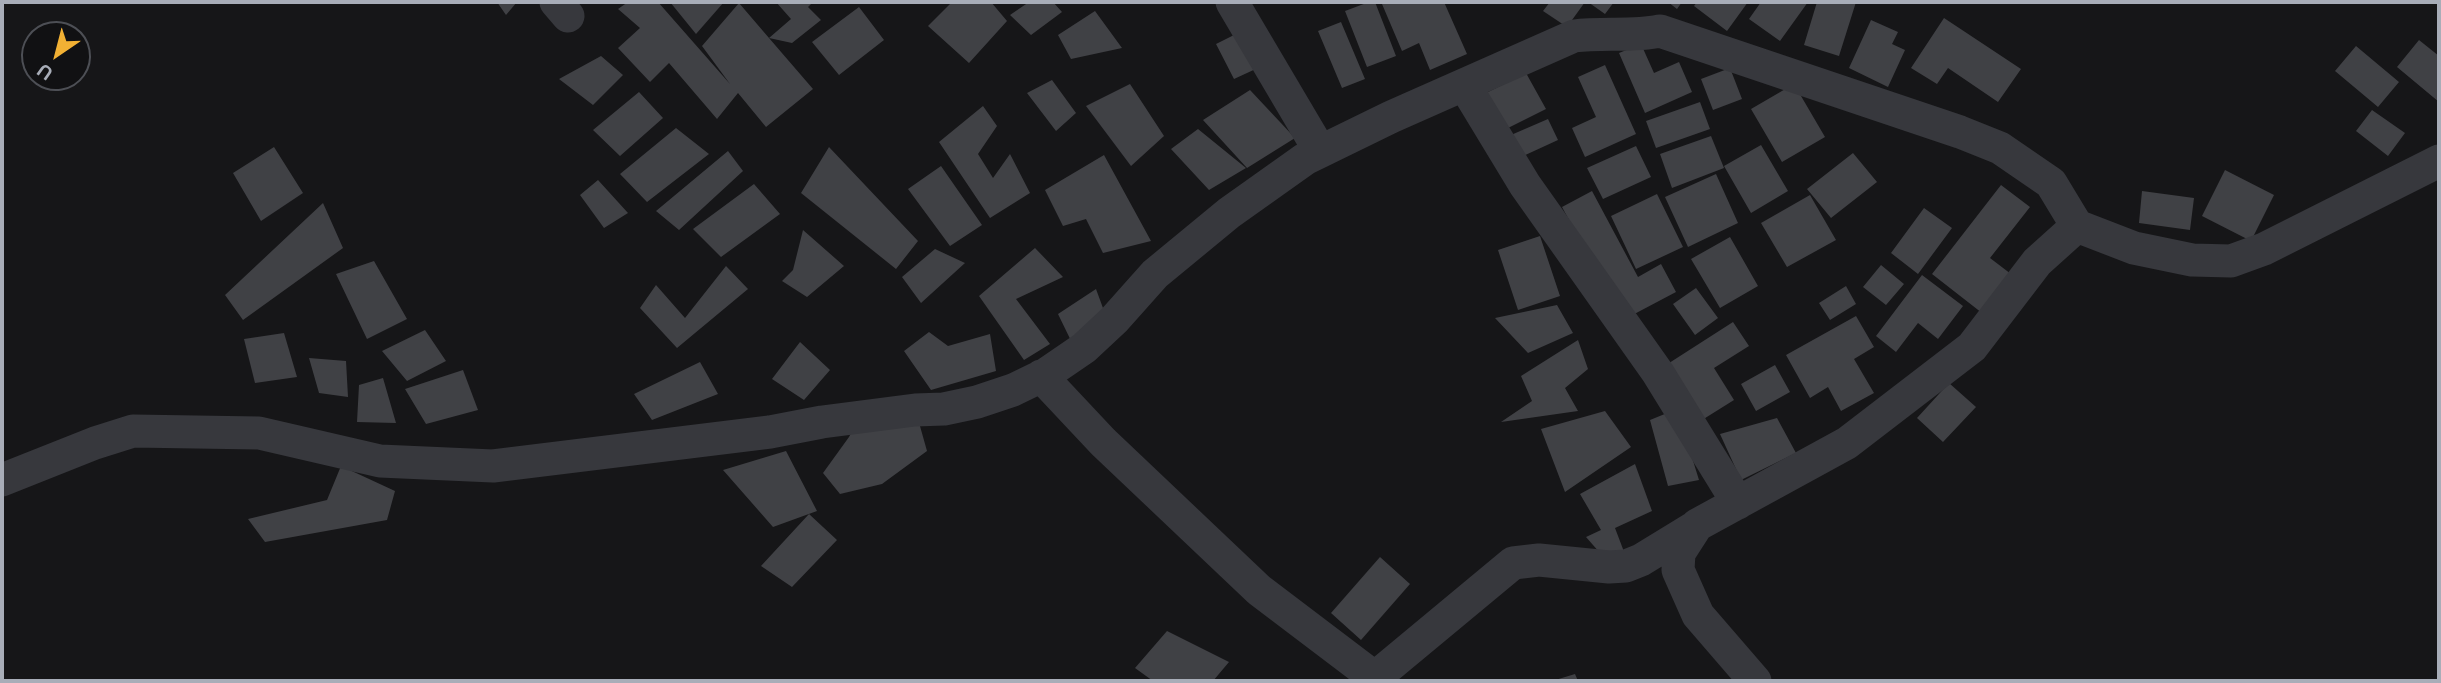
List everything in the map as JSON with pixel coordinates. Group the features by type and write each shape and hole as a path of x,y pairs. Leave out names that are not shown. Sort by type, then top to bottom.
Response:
{"street":[{"path":"1232,2 1320,151"},
{"path":"2,480 133,431 260,433 380,461 493,466 770,432 915,410 944,409 989,398 1041,376 1084,348 1114,320 1155,274 1229,213 1305,159 1391,117 1574,36 1601,33 1640,35 1660,31 1894,109 2000,148 2051,183 2077,226 2134,248 2192,260 2231,261 2264,248 2439,160"},
{"path":"1465,86 1525,185 1658,373 1738,503"},
{"path":"1041,376 1103,442 1259,590 1373,679 1513,563 1539,560 1609,567 1626,566 1642,560 1698,525 1847,443 1972,347 2037,262 2077,226"},
{"path":"1698,525 1679,554 1678,570 1698,615 1755,681"}],"building":[{"path":"497,2 517,2 506,15"},
{"path":"628,2 658,2 730,84 702,46 739,3 813,89 766,127 738,93 717,119 669,63 650,82 618,48 640,28 618,9"},
{"path":"670,2 724,2 696,34"},
{"path":"776,2 813,2 808,7 821,20 792,43 769,38 791,19"},
{"path":"952,2 991,2 1007,21 969,63 928,26"},
{"path":"1029,2 1053,2 1062,12 1031,35 1010,15"},
{"path":"1375,2 1396,56 1367,67 1345,11"},
{"path":"1444,2 1467,54 1430,70 1419,43 1402,51 1382,4"},
{"path":"1550,2 1585,2 1567,27 1543,11"},
{"path":"1588,2 1614,2 1605,14"},
{"path":"1668,2 1682,2 1677,9"},
{"path":"1697,2 1748,2 1727,31 1694,6"},
{"path":"1761,2 1808,2 1780,41 1749,19"},
{"path":"1817,2 1856,2 1839,56 1804,45"},
{"path":"859,7 884,40 839,75 812,42"},
{"path":"1095,11 1122,48 1071,59 1058,35"},
{"path":"1944,18 2021,69 1998,102 1948,68 1937,84 1911,68"},
{"path":"1871,20 1898,32 1892,44 1905,50 1888,87 1849,68"},
{"path":"1341,22 1365,79 1342,88 1318,31"},
{"path":"1242,31 1260,67 1234,79 1216,44"},
{"path":"2419,40 2439,56 2439,102 2397,67"},
{"path":"1641,44 1654,73 1679,62 1692,92 1645,113 1619,53"},
{"path":"2356,46 2399,82 2378,107 2335,71"},
{"path":"601,56 623,75 593,105 559,79"},
{"path":"1605,65 1636,134 1585,157 1572,128 1596,117 1578,77"},
{"path":"1730,68 1742,99 1713,110 1701,79"},
{"path":"1526,73 1546,109 1500,132 1480,96"},
{"path":"1052,80 1076,113 1056,131 1027,93"},
{"path":"1130,84 1164,136 1131,166 1086,106"},
{"path":"1794,84 1825,137 1782,162 1751,109"},
{"path":"1250,90 1295,138 1247,168 1203,120"},
{"path":"639,92 663,118 620,156 593,130"},
{"path":"1700,102 1710,129 1656,148 1646,121"},
{"path":"983,106 997,126 978,154 993,178 1010,154 1030,193 990,218 939,142"},
{"path":"2372,110 2405,133 2388,156 2356,131"},
{"path":"1548,119 1558,140 1521,157 1511,135"},
{"path":"676,128 709,154 647,202 620,174"},
{"path":"1198,129 1246,168 1209,190 1171,149"},
{"path":"1711,136 1724,168 1672,188 1660,154"},
{"path":"1761,145 1788,191 1751,213 1724,166"},
{"path":"1636,146 1651,177 1603,199 1587,168"},
{"path":"274,147 303,193 261,221 233,173"},
{"path":"829,147 918,241 896,269 801,193"},
{"path":"728,151 743,171 679,230 656,211"},
{"path":"1853,153 1877,182 1831,218 1807,189"},
{"path":"1104,155 1151,241 1103,253 1086,219 1063,226 1045,190"},
{"path":"941,166 982,225 950,246 908,189"},
{"path":"2225,170 2274,195 2251,241 2202,216"},
{"path":"1716,174 1738,223 1688,247 1665,197"},
{"path":"598,180 628,213 604,228 580,195"},
{"path":"754,184 780,214 721,257 693,229"},
{"path":"2001,185 2030,207 1990,258 2011,274 1982,313 1932,274"},
{"path":"1592,191 1638,277 1661,264 1676,292 1623,320 1562,207"},
{"path":"2142,191 2194,198 2190,230 2139,223"},
{"path":"1657,194 1683,247 1636,269 1611,216"},
{"path":"1810,195 1836,240 1787,267 1761,223"},
{"path":"323,203 343,248 243,320 225,295"},
{"path":"1924,208 1952,228 1918,274 1891,253"},
{"path":"803,230 844,266 807,297 782,281 793,270"},
{"path":"1540,236 1560,296 1518,310 1498,250"},
{"path":"1730,237 1758,286 1720,308 1691,259"},
{"path":"1035,248 1063,277 1016,299 1050,344 1024,360 979,296"},
{"path":"935,249 965,263 921,303 902,277"},
{"path":"374,261 407,319 367,339 336,274"},
{"path":"1881,265 1904,284 1886,305 1863,287"},
{"path":"726,266 748,289 677,348 640,308 656,285 685,318"},
{"path":"1922,275 1963,306 1938,339 1918,323 1896,352 1876,336"},
{"path":"1846,286 1856,304 1830,320 1819,303"},
{"path":"1696,288 1718,318 1695,335 1673,304"},
{"path":"1096,289 1107,319 1075,349 1058,314"},
{"path":"1557,305 1573,333 1528,353 1495,318"},
{"path":"1856,316 1874,347 1854,359 1874,393 1841,411 1828,387 1810,398 1786,355"},
{"path":"1733,322 1749,346 1714,368 1734,400 1702,420 1666,365"},
{"path":"425,330 446,361 407,381 382,351"},
{"path":"929,332 948,346 990,334 996,371 931,390 904,351"},
{"path":"284,333 297,377 255,383 244,339"},
{"path":"1578,340 1588,369 1565,388 1578,411 1501,422 1532,401 1521,376"},
{"path":"800,342 830,370 804,400 772,379"},
{"path":"309,358 346,361 348,397 319,393"},
{"path":"700,362 718,394 652,420 634,394"},
{"path":"1775,365 1790,392 1756,411 1741,384"},
{"path":"463,370 478,410 426,424 405,389"},
{"path":"383,378 396,423 357,422 359,385"},
{"path":"1949,383 1976,407 1943,442 1917,418"},
{"path":"1677,409 1699,480 1668,486 1650,420"},
{"path":"1605,411 1631,447 1565,492 1541,429"},
{"path":"1777,418 1796,453 1741,480 1720,434"},
{"path":"918,419 927,451 882,484 840,494 823,473 854,427"},
{"path":"786,451 817,511 773,527 723,470"},
{"path":"1635,464 1652,511 1615,528 1626,557 1607,561 1586,537 1601,530 1580,494"},
{"path":"341,466 395,491 387,520 265,542 248,519 327,500"},
{"path":"809,514 837,540 792,587 761,566"},
{"path":"1380,557 1410,584 1361,640 1331,613"},
{"path":"1167,631 1229,662 1213,681 1153,681 1135,668"},
{"path":"1575,674 1578,681 1552,681"}]}
